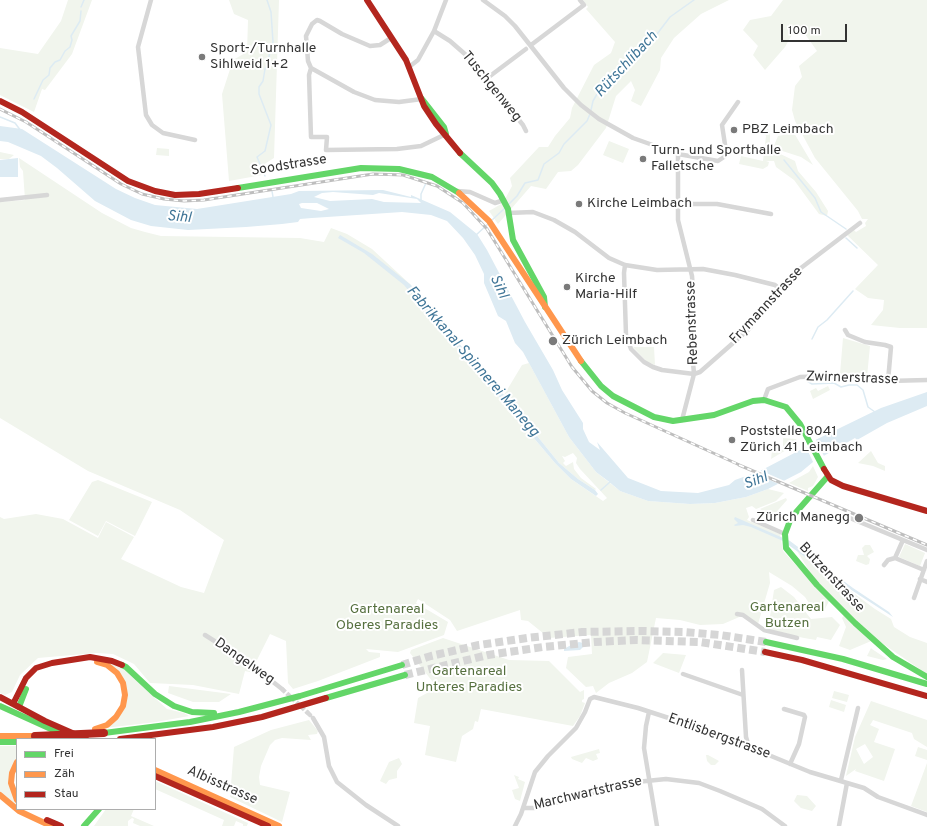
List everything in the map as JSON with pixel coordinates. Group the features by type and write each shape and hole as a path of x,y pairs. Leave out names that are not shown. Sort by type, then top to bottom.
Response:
{"main road":[{"path":"367,0 409,67 424,106 436,124 446,134 461,154 492,184 506,206 513,240 544,297 545,307"},
{"name":"Soodstrasse","path":"0,101 22,112 128,181 142,187 175,195 199,194 311,175 374,167 400,169 422,174 457,191 491,223 582,363 607,391 627,404 654,417 670,420 682,420 714,415 753,401 764,400"},
{"path":"764,400 786,407 800,424 828,476 843,486 927,511"},
{"name":"Butzenstrasse","path":"828,476 791,518 785,538 792,556 826,595 883,649 927,677"},
{"path":"766,642 843,659 927,684"},
{"path":"764,652 832,669 927,696"},
{"path":"14,707 25,680 34,670 48,664 84,657 105,659 124,666 135,674 158,697 181,709 200,713 239,712"},
{"path":"0,697 14,707 73,737 104,726 115,719 122,708 125,697 124,685 118,675 111,668 100,662 78,662 46,669 38,673 30,681 14,707"},
{"path":"0,736 73,737 190,722 239,712 300,696 402,665"},
{"path":"129,738 212,727 262,717 405,675"},
{"path":"889,686 927,700"},
{"path":"0,706 14,707 84,738"},
{"path":"0,742 16,742"},
{"path":"16,764 12,773 11,783 16,797"},
{"name":"Albisstrasse","path":"156,770 278,826"},
{"name":"Albisstrasse","path":"156,776 268,826"},
{"path":"0,795 16,808"},
{"path":"18,810 51,826"},
{"path":"27,810 61,826"},
{"path":"84,826 98,810"}],"street":[{"path":"151,0 138,47 146,115 152,125 163,133 195,140"},
{"path":"409,67 418,60 434,32 446,0"},
{"path":"483,0 509,19 564,88 581,104 606,123 633,138 678,154 714,161 722,159 726,150 722,125 738,102"},
{"path":"531,45 584,5 580,0"},
{"path":"391,38 380,45 370,46 317,20 312,24 307,33 308,60 311,68 311,137 327,137 326,150 403,149 430,143 446,134"},
{"name":"Tuschgenweg","path":"434,32 459,48 486,79 523,125 526,131"},
{"path":"486,79 526,49"},
{"path":"311,68 354,92 375,100 399,102 422,99"},
{"name":"Rebenstrasse","path":"678,154 678,204 680,232 690,268 694,290 690,328 694,374"},
{"path":"457,191 470,192 495,203 533,212 554,220 575,232 609,258 626,265 657,270 690,268 735,275 775,285 780,289"},
{"path":"0,200 47,195"},
{"path":"678,204 717,204 770,214"},
{"name":"Frymannstrasse","path":"694,374 700,372 749,329 780,289 797,271 860,223"},
{"path":"626,265 624,273 626,335 631,349 644,362 653,367 662,370 694,374 682,420"},
{"path":"845,330 848,335 865,342 891,347 888,381"},
{"name":"Zwirnerstrasse","path":"764,400 765,392 768,389 800,377 827,376 888,381 927,380"},
{"path":"845,516 927,550"},
{"path":"753,520 785,538"},
{"path":"895,558 902,540"},
{"path":"884,565 888,560 895,558 924,570"},
{"path":"914,598 927,561"},
{"path":"920,579 927,582"},
{"path":"737,614 743,615 764,630 796,638"},
{"name":"Dangelweg","path":"205,634 248,662 282,689"},
{"path":"742,670 746,737 749,747"},
{"path":"683,674 743,696"},
{"name":"Entlisbergstrasse","path":"523,808 534,772 576,728 592,698 638,708 721,735 745,747 749,747 790,764 844,782 927,816"},
{"path":"839,826 844,782 858,708"},
{"path":"784,709 804,715 805,718 799,744 790,764"},
{"path":"649,712 644,748 657,826"},
{"path":"310,715 324,737 331,772 337,782 374,811 398,826"},
{"name":"Marchwartstrasse","path":"523,808 536,808 602,789 650,779 666,779 699,783 752,804 785,826"},
{"path":"515,826 523,808"}],"green space":[{"path":"68,0 92,0 72,54 45,90 42,89 34,112 0,95 0,48 38,54 61,21"},
{"path":"229,0 279,0 274,158 263,165 262,175 229,181 222,94 233,60 247,52 248,20 234,14"},
{"path":"583,0 729,0 701,14 674,38 661,58 660,70 641,106 631,101 635,90 631,81 616,96 606,128 578,165 571,171 558,172 546,189 531,186 498,224 489,211 503,203 512,186 510,178 539,147 548,147 570,118 572,108 594,65 611,53 615,42 586,9 588,7"},
{"path":"783,0 927,0 927,328 900,328 871,325 883,310 884,300 868,298 855,289 878,265 847,235 853,229 856,232 866,226 865,223 868,219 862,219 858,211 815,158 795,121 792,110 795,86 802,77 799,66 817,51 798,24 785,47 765,70 753,55 758,46 743,30 750,20 771,16"},
{"path":"765,128 770,132 770,149 795,161 798,171 816,192 828,211 827,216 819,214 794,180 776,167 774,161 766,161 769,162 768,166 763,169 739,164 741,156 763,161 766,136 764,133"},
{"path":"794,133 813,165 801,157 773,148 778,136"},
{"path":"609,141 629,149 623,163 603,155"},
{"path":"157,148 169,149 169,156 156,155"},
{"path":"0,152 14,155 9,159 0,159"},
{"name":"Gartenareal Oberes Paradies","path":"19,158 102,213 131,228 161,236 300,238 324,242 331,228 347,234 372,249 411,285 456,347 555,463 571,479 603,501 607,498 580,469 576,463 577,458 573,453 565,457 562,456 565,461 563,463 566,466 573,462 574,469 581,478 596,489 595,490 578,479 559,463 504,395 522,365 529,363 569,437 596,472 620,491 648,501 690,504 715,503 746,497 768,489 784,493 776,501 756,509 752,506 746,508 749,517 747,520 780,534 783,551 829,601 825,609 812,608 805,597 792,586 769,572 770,583 758,624 744,615 723,624 700,625 680,620 656,618 647,662 632,673 609,683 596,693 593,686 586,687 566,668 568,657 592,654 591,635 549,638 528,621 521,620 520,610 457,631 450,620 418,599 416,603 448,622 444,635 398,652 366,649 369,652 380,653 380,657 293,689 288,683 286,641 270,634 255,664 256,670 254,673 245,671 239,694 193,685 150,683 134,664 113,654 96,653 38,658 20,675 12,692 5,695 0,693 0,517 4,519 36,514 63,519 98,538 106,522 134,537 121,559 181,587 204,593 224,540 180,510 88,471 0,418 0,202 25,200 23,171 20,167"},
{"path":"843,338 870,346 867,377 840,374"},
{"path":"633,347 654,347 655,365 647,362"},
{"path":"828,386 830,390 813,399 810,391 816,388 818,391"},
{"path":"783,438 796,439 798,443 771,459 772,450 783,450"},
{"path":"871,451 878,463 885,466 885,471 873,466 858,463"},
{"path":"813,466 818,477 813,486 808,488 808,491 789,483 809,472"},
{"path":"98,480 152,502 135,536 106,521 98,536 69,520 92,482"},
{"path":"786,498 787,500 772,517 765,514 765,512 760,509"},
{"path":"905,544 925,553 920,566 899,557"},
{"path":"865,545 870,545 874,552 867,556 870,559 869,564 866,565 856,561 858,555 864,555 862,548"},
{"path":"797,551 875,609 891,619 894,627 910,637 927,643 927,674 876,639 850,650 839,646 846,627 842,618 846,613 816,582"},
{"name":"Gartenareal Butzen","path":"781,587 794,597 811,619 832,617 840,625 831,640 817,637 816,640 768,630 774,590"},
{"name":"Gartenareal Unteres Paradies","path":"443,638 509,660 549,661 580,692 584,690 584,699 582,702 585,703 580,716 573,726 481,709 478,722 475,721 473,729 462,736 456,762 425,755 430,726 414,723 418,698 436,688 436,686 410,653 411,650"},
{"path":"871,648 887,659 883,660 867,656"},
{"path":"663,653 686,655 679,673 653,663"},
{"path":"109,663 120,666 167,709 184,713 189,716 156,722 105,728 128,697"},
{"path":"169,686 231,694 219,702 193,702 168,693"},
{"path":"834,691 849,695 847,702 832,698"},
{"path":"831,700 846,705 844,712 829,707"},
{"path":"871,701 927,720 927,747 914,739 912,733 873,720 870,725 879,729 874,742 895,749 884,781 855,771 856,769 846,776 855,737","holes":["865,744 873,757 864,764 856,749"]},
{"path":"309,720 318,731 317,734 308,735 311,740 282,738 275,740 270,745 261,766 259,777 260,785 290,792 282,822 230,797 234,747 271,730"},
{"path":"0,746 16,746 16,761 10,773 16,806 0,792"},
{"path":"918,747 927,750 927,760 915,756"},
{"path":"599,749 600,753 596,754 598,759 593,761 586,758 582,763 572,759 571,757"},
{"path":"706,755 719,761 715,765 711,765 707,761"},
{"path":"399,758 402,764 397,771 397,778 389,780 386,784 380,781 389,762"},
{"path":"927,763 927,812 911,806"},
{"path":"514,775 519,777 518,779 525,782 520,801 515,799 512,790 519,788"},
{"path":"156,781 248,823 247,826 243,826 243,824 236,821 234,826 222,826 224,820 156,789"},
{"path":"797,795 807,796 816,806 812,811 801,808 794,801"},
{"path":"105,810 134,810 131,816 154,826 140,826 133,823 134,819 132,818 128,821 128,826 94,826"}],"water":[{"name":"Sihl","path":"0,126 22,129 116,189 155,205 197,209 291,194 299,191 383,190 411,197 411,195 450,212 477,234 487,250 525,322 553,370 562,390 583,423 583,429 589,442 600,450 597,442 628,478 661,491 698,493 729,485 735,480 760,471 802,449 805,445 881,408 927,392 927,406 887,423 857,440 855,438 813,462 801,472 768,489 746,497 715,503 690,504 648,501 620,491 596,472 569,437 523,352 515,343 506,321 498,316 484,283 484,274 475,255 463,238 447,221 431,215 402,212 300,219 298,222 246,227 188,230 151,226 131,220 95,201 41,156 8,142 0,141","holes":["333,192 373,195 379,193 417,199 421,203 384,202 372,199 330,201 314,197 322,193","317,203 329,209 321,211 301,208 299,204"]},
{"path":"18,158 18,177 0,177 0,160"},
{"path":"340,235 372,254 411,285 416,294 504,395 559,463 578,479 595,490 598,494 596,496 571,479 555,463 404,285 364,253 338,238"},
{"path":"735,517 790,541 853,588 889,612 893,617 842,584 783,541 751,527 743,525 735,526 734,525 738,523 734,519"},
{"path":"579,642 583,643 583,647 580,650 564,651 564,649"}],"pier":[{"path":"815,438 825,458 814,464 804,443"},
{"path":"757,469 787,482 781,485 751,472"}],"waterway":[{"path":"81,7 84,0"},
{"path":"265,176 257,157 265,151 271,125 259,94 259,87 263,81 265,69 270,61 269,56 273,42 271,12 267,0"},
{"name":"Rütschlibach","path":"591,110 593,101 600,89 616,72 644,51 670,17 694,0"},
{"path":"34,99 43,80 49,75 50,68 55,62 60,60 65,51 70,47 72,40 71,36 80,21 81,11"},
{"name":"Rütschlibach","path":"507,206 517,196 525,183 538,180 544,164 559,153 564,144 587,121 590,114"},
{"path":"0,117 15,123 21,131"},
{"path":"784,160 815,198 821,212 846,229"},
{"path":"421,200 421,194 426,183"},
{"path":"272,191 273,197"},
{"name":"Rütschlibach","path":"491,221 505,208"},
{"name":"Rütschlibach","path":"475,236 489,223"},
{"path":"846,238 857,248"},
{"path":"812,339 818,327 827,320 853,291"},
{"path":"807,381 812,384 834,383 841,387 857,385 863,390 868,407 875,412"},
{"name":"Fabrikkanal Spinnerei Manegg","path":"601,490 610,482"}],"tunnel":[{"path":"402,665 431,656 479,645 582,632 684,632 720,635 766,642"},
{"path":"405,675 488,655 543,647 595,642 636,640 700,642 765,652"},
{"path":"282,689 308,713"}],"railway":[{"path":"0,109 26,122 121,184 142,194 164,199 184,201 204,200 373,174 403,175 437,186 463,203 487,229 572,367 592,391 607,403 625,413 744,467"},
{"path":"739,465 927,545"}],"traffic: fast":[{"path":"422,99 444,127 446,134"},
{"path":"460,153 492,183 500,194 508,209 513,240 544,297 545,307"},
{"path":"238,188 361,168 399,169 432,177 459,193"},
{"path":"581,361 601,386 613,396 654,417 673,421 714,415 753,401 764,400 786,407 800,424 824,469"},
{"path":"828,476 791,518 785,534 786,548 817,585 855,623 893,657 927,677"},
{"path":"766,642 843,659 927,684"},
{"path":"122,665 155,694 174,706 192,712 214,713"},
{"path":"104,733 190,722 239,712 300,696 402,665"},
{"path":"326,698 405,675"},
{"path":"19,707 26,689"},
{"path":"0,706 71,738"},
{"path":"0,742 16,742"},
{"path":"84,826 98,810"}],"traffic: slow":[{"path":"459,193 489,221 581,361"},
{"path":"95,729 107,725 116,717 123,706 125,695 123,683 117,673 107,665 97,662"},
{"path":"0,736 35,736"},
{"path":"16,764 12,773 11,783 16,797"},
{"path":"156,770 279,826"},
{"path":"0,795 16,808"},
{"path":"18,810 51,826"}],"traffic: jam":[{"path":"367,0 406,60 424,106 436,124 460,153"},
{"path":"0,101 22,112 128,181 155,191 175,195 199,194 238,188"},
{"path":"824,469 831,480 843,486 927,511"},
{"path":"765,652 802,660 927,696"},
{"path":"13,704 26,678 36,668 52,663 90,657 112,661 122,665"},
{"path":"0,697 45,721 84,738"},
{"path":"128,738 213,727 262,717 326,698"},
{"path":"35,736 104,733"},
{"path":"156,776 268,826"},
{"path":"47,820 61,826"}],"place":[{"name":"Sport-/Turnhalle Sihlweid 1+2","path":"202,57"},
{"name":"PBZ Leimbach","path":"734,130"},
{"name":"Turn- und Sporthalle Falletsche","path":"643,159"},
{"name":"Kirche Leimbach","path":"579,204"},
{"name":"Kirche Maria-Hilf","path":"567,287"},
{"name":"Zürich Leimbach","path":"553,341"},
{"name":"Poststelle 8041 Zürich 41 Leimbach","path":"732,440"},
{"name":"Zürich Manegg","path":"859,518"}]}
